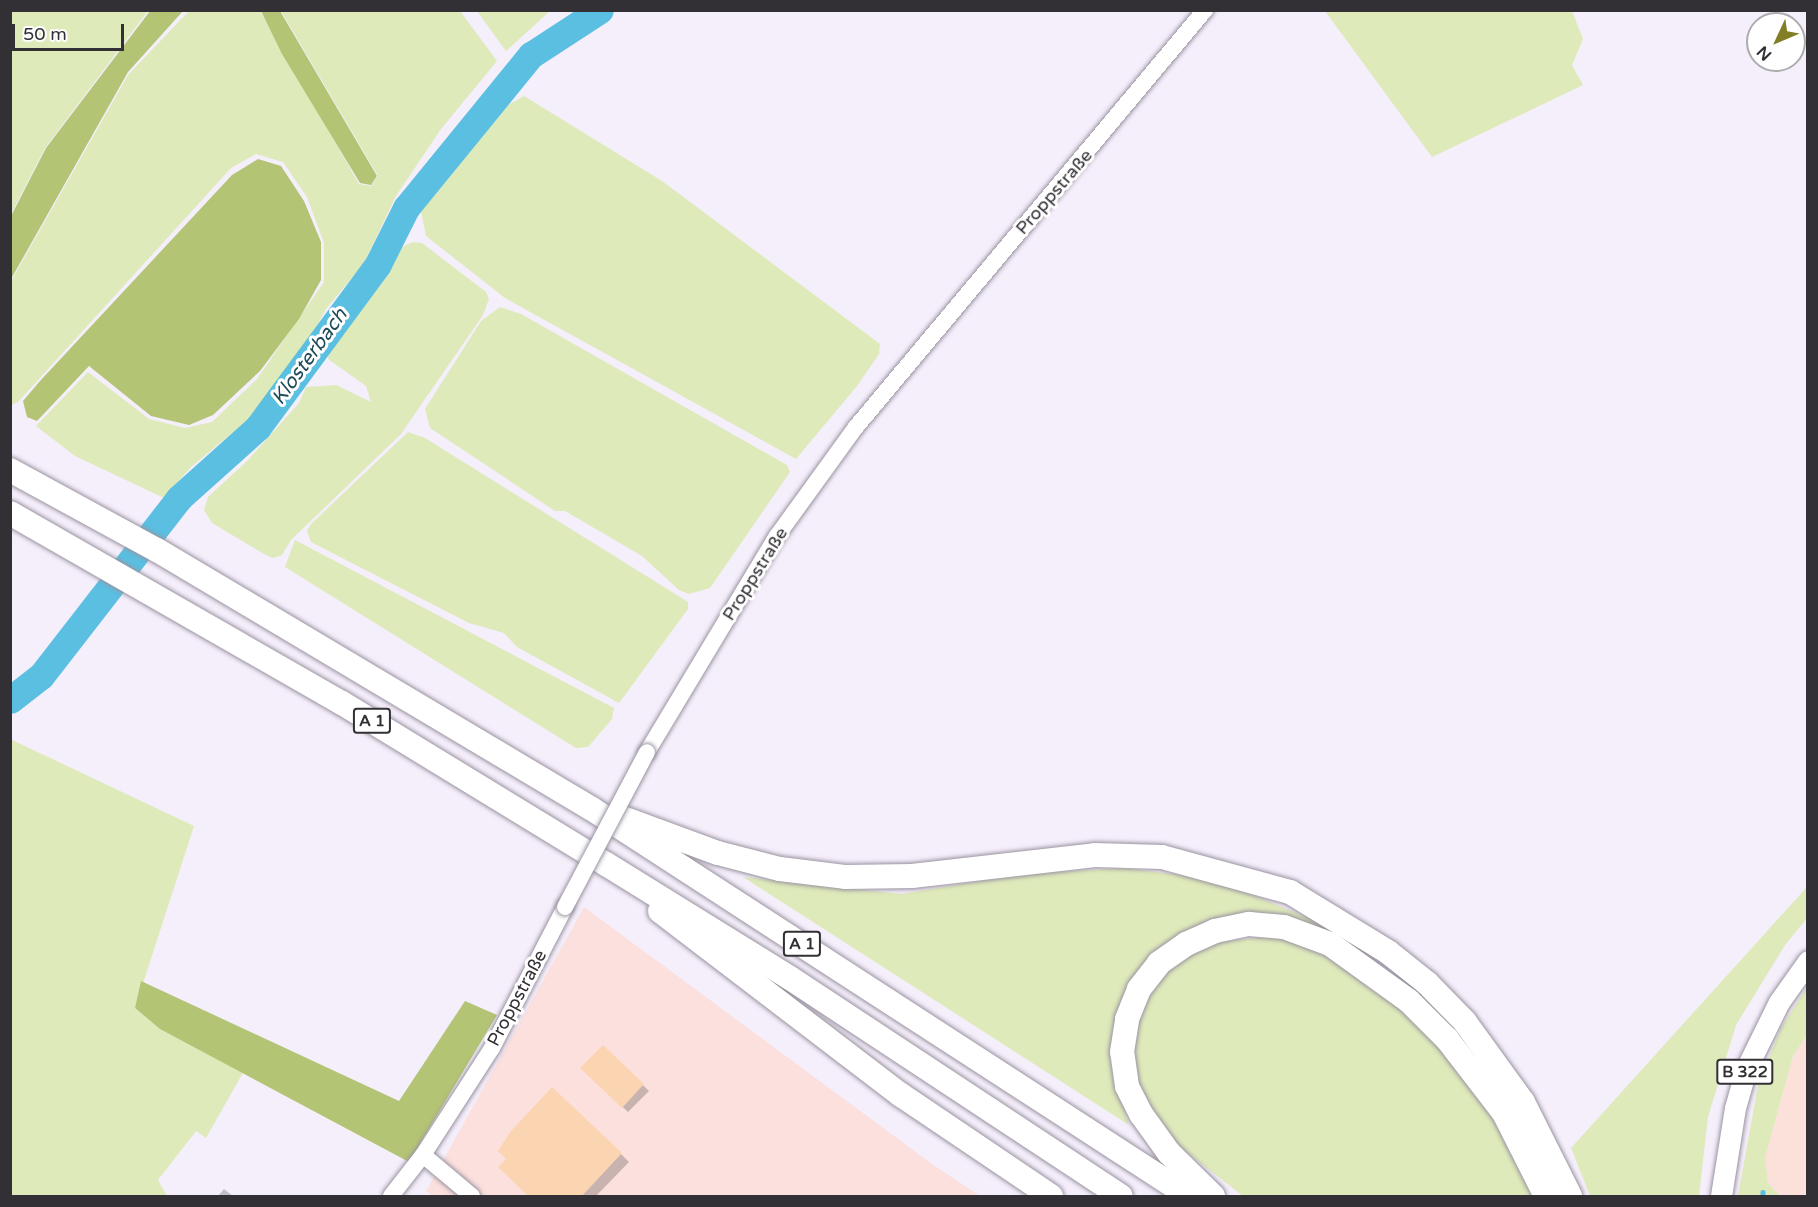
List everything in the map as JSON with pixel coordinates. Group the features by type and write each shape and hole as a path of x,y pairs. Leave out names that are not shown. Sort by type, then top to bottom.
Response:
{"highway":[{"name":"A 1","path":"10,470 156,550 592,809 1189,1197"},
{"name":"A 1","path":"10,513 136,582 606,864 819,997 1120,1197"},
{"path":"592,809 718,853 780,869 845,876 912,876 1095,855 1162,857 1290,892 1388,952 1427,983 1465,1022 1523,1102 1570,1197"},
{"path":"606,864 686,933 901,1095 1050,1197"},
{"path":"1213,1197 1169,1153 1141,1114 1127,1086 1122,1052 1127,1019 1139,989 1159,963 1186,944 1215,931 1249,924 1284,927 1330,944 1409,1001 1447,1039 1504,1113 1546,1197"}],"main road":[{"name":"B 322","path":"1721,1197 1735,1108 1746,1069 1779,1002 1808,961"}],"street":[{"name":"Proppstraße","path":"391,1197 423,1155 492,1048 647,752 777,536 849,436 1204,10"},
{"path":"423,1155 472,1197"}],"shaded area":[{"path":"584,907 932,1164 980,1196 433,1196 426,1191"},
{"path":"1807,1035 1807,1196 1780,1196 1768,1183 1765,1158 1793,1056"}],"green space":[{"path":"11,10 148,11 45,148 11,214"},
{"path":"150,11 183,11 128,72 11,279 11,216 46,148"},
{"path":"189,11 260,11 359,184 371,186 378,176 281,11 460,11 497,61 441,129 396,196 364,263 326,309 304,349 253,416 191,467 164,498 75,456 36,426 88,372 149,419 185,428 212,422 257,379 324,282 324,243 307,197 283,162 256,154 231,168 18,402 11,405 11,281 128,75"},
{"path":"261,11 280,11 377,176 371,185 360,183 282,54"},
{"path":"477,11 550,11 506,51"},
{"path":"1325,11 1572,11 1583,39 1572,65 1583,85 1432,157"},
{"path":"524,96 662,181 880,344 879,354 857,386 796,459 505,298 426,236 421,211 508,105"},
{"path":"258,159 281,166 304,201 321,242 321,280 299,319 260,371 213,415 189,425 151,416 89,366 37,421 27,417 23,401 40,381 232,175"},
{"path":"413,242 422,243 486,292 489,299 483,315 401,434 291,540 282,555 273,558 264,554 212,523 204,510 208,497 247,461 299,403 306,387 336,385 371,402 366,386 328,359 329,341 398,249"},
{"path":"500,307 521,314 787,465 790,472 710,588 689,594 679,590 642,556 565,511 555,511 430,428 425,409 481,321"},
{"path":"408,432 425,438 688,602 688,609 619,703 517,647 504,633 469,623 311,542 307,531 311,524"},
{"path":"295,540 614,708 612,719 588,747 576,748 285,567"},
{"path":"10,739 194,826 135,1008 160,1029 244,1071 206,1138 196,1131 158,1180 167,1196 11,1196"},
{"path":"1123,868 1215,879 1327,926 1322,935 1279,919 1158,951 1120,1002 1110,1060 1129,1125 743,877 901,894 1023,874"},
{"path":"1807,887 1807,918 1785,945 1736,1025 1708,1117 1699,1196 1590,1196 1571,1148"},
{"path":"1275,936 1341,961 1401,1008 1451,1056 1498,1119 1532,1196 1243,1196 1177,1145 1150,1114 1133,1069 1137,1016 1170,965 1211,943"},
{"path":"141,981 399,1101 465,1001 497,1015 409,1162 160,1029 135,1008"},
{"path":"1807,987 1807,1035 1793,1056 1765,1158 1768,1183 1780,1196 1738,1196 1758,1085 1781,1028"}],"building":[{"path":"603,1045 644,1084 622,1108 580,1068"},
{"path":"552,1087 622,1153 581,1197 529,1197 498,1167 506,1159 498,1151 511,1131"}],"waterway":[{"name":"Klosterbach","path":"10,700 41,676 179,498 258,427 378,264 406,208 531,55 600,10"}]}
